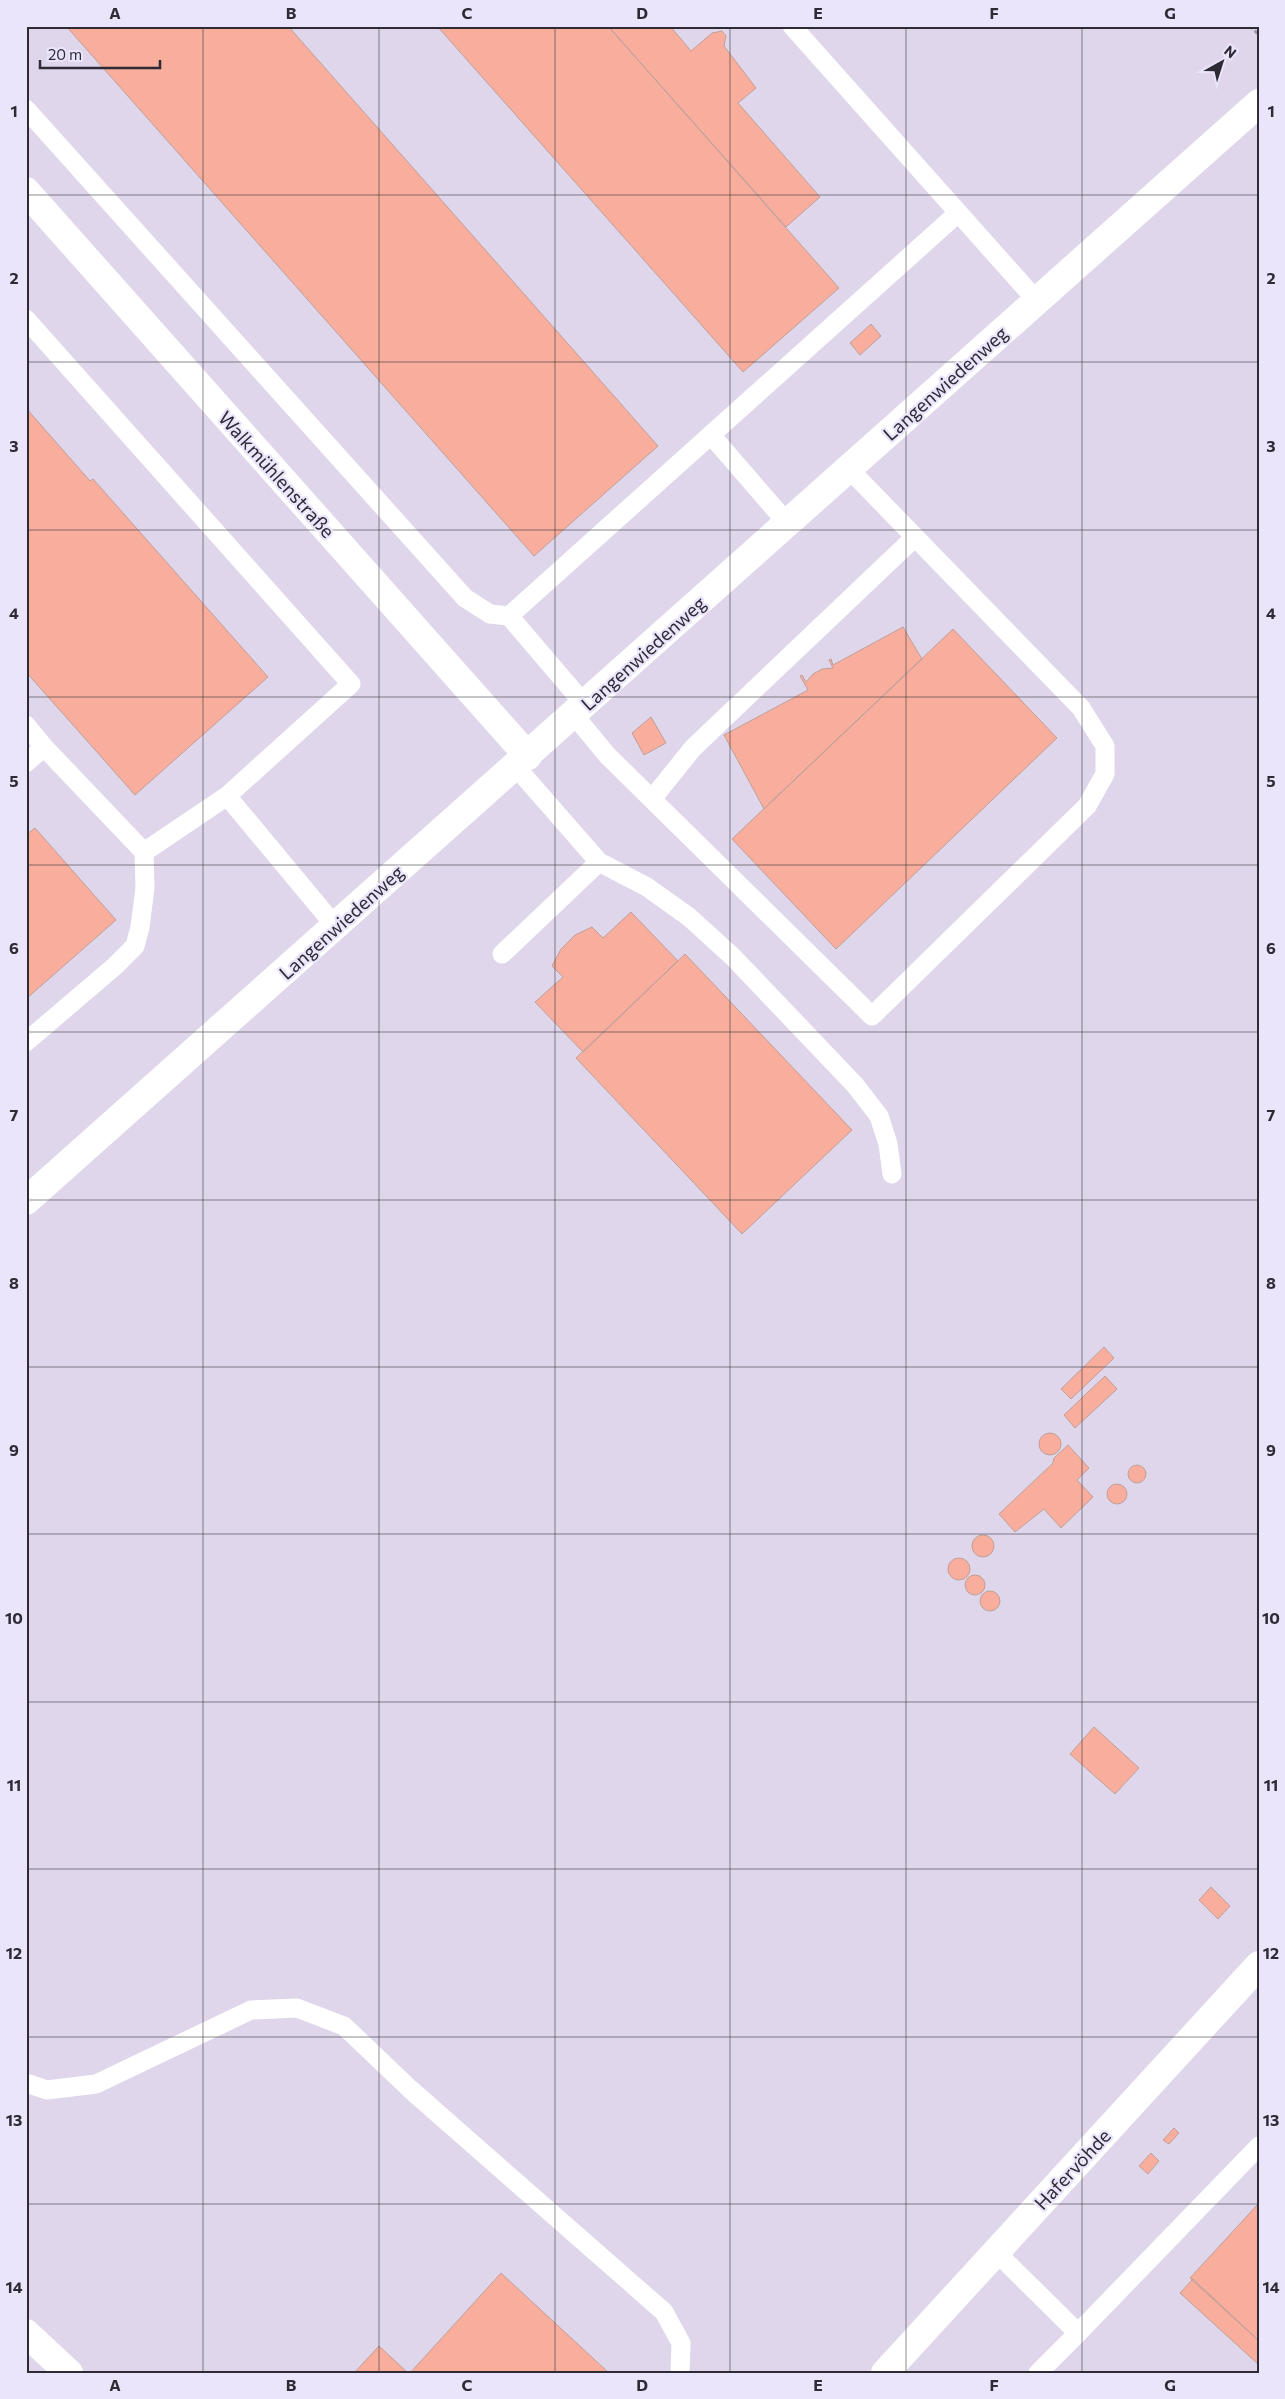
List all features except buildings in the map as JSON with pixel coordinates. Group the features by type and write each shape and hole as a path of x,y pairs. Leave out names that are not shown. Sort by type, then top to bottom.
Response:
{"street":[{"name":"Langenwiedenweg","path":"26,1201 336,927 1259,102"},
{"name":"Walkmühlenstraße","path":"26,191 522,761"},
{"name":"Hafervöhde","path":"897,2369 996,2252 1259,1965"},
{"path":"26,2334 69,2373"}],"lane":[{"path":"792,26 1037,301"},
{"path":"26,109 465,598 490,614 509,616 579,710 607,755 872,1016 1087,806 1105,774 1105,746 1081,708 849,469"},
{"path":"509,616 958,213"},
{"path":"26,319 351,684 227,796 144,852"},
{"path":"711,434 788,524"},
{"path":"652,799 694,748 915,537"},
{"path":"26,724 44,747 144,852 145,888 140,927 135,946 115,966 26,1042"},
{"path":"26,763 44,747"},
{"path":"522,761 599,862 647,888 689,917 733,957 855,1085 879,1116 888,1144 892,1174"},
{"path":"227,796 336,927"},
{"path":"502,954 599,862"},
{"path":"26,2083 47,2090 96,2084 251,2010 297,2008 344,2026 410,2089 664,2312 681,2343 680,2373"},
{"path":"1038,2373 1259,2146"},
{"path":"996,2252 1078,2333"}],"path":[{"path":"1250,26 1259,35"}],"shaded area":[{"path":"26,26 1259,26 1259,2373 26,2373"}]}
